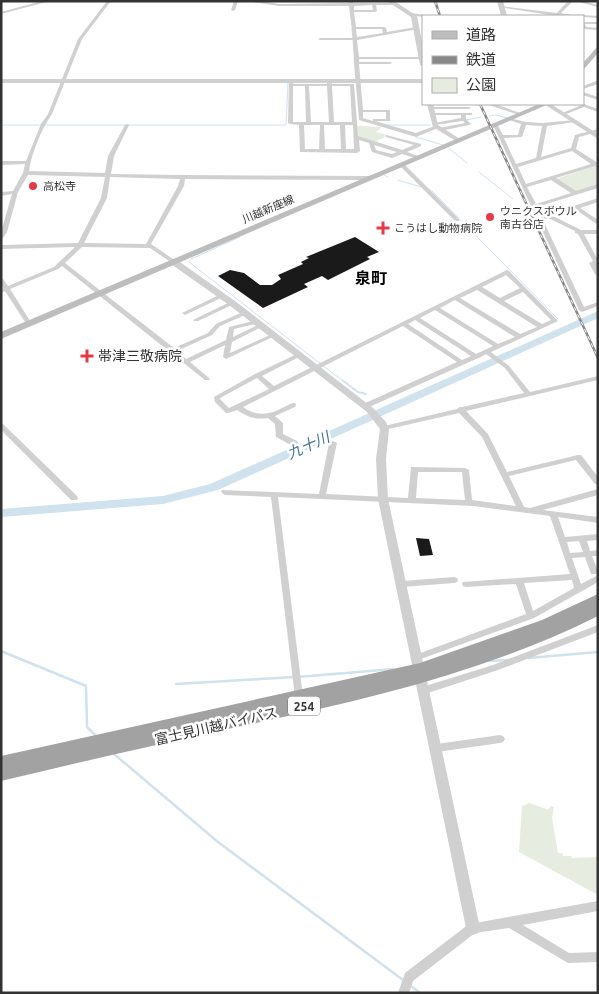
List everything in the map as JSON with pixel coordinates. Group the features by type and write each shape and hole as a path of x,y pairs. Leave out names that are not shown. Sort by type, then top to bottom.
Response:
{"highway":[{"name":"富士見川越バイパス","path":"1,763 299,697 422,674 547,624 598,599"},
{"name":"富士見川越バイパス","path":"1,774 422,674 515,648 598,610"}],"main road":[{"path":"584,66 596,52"},
{"name":"川越新座線","path":"1,336 401,164 544,105"}],"street":[{"path":"1,237 15,192 26,173 28,162 64,81 80,39 109,1"},
{"path":"233,10 236,1"},
{"path":"248,1 396,4"},
{"path":"390,1 412,14 422,16"},
{"path":"557,14 572,1"},
{"path":"577,1 598,6"},
{"path":"1,13 45,2"},
{"path":"351,4 361,119 416,136 437,127 469,124 463,116"},
{"path":"352,11 374,11 374,4"},
{"path":"501,4 562,15"},
{"path":"520,15 525,9"},
{"path":"530,15 533,10"},
{"path":"356,61 422,61 420,28 412,14"},
{"path":"584,16 598,17"},
{"path":"584,23 598,23"},
{"path":"354,28 384,28 385,34"},
{"path":"320,40 355,40 420,28"},
{"path":"584,28 598,29"},
{"path":"1,81 330,83 352,85 356,137 366,151"},
{"path":"291,83 307,85 358,81 422,81"},
{"path":"584,88 598,82"},
{"path":"291,83 290,123 355,124"},
{"path":"330,83 332,124"},
{"path":"307,85 309,123"},
{"path":"584,93 598,99"},
{"path":"494,105 522,114"},
{"path":"548,105 573,121 594,131 598,137"},
{"path":"562,114 584,105 595,107 598,111"},
{"path":"431,108 445,106 469,108"},
{"path":"431,108 463,116 470,114"},
{"path":"431,108 437,127 458,140"},
{"path":"360,111 388,111 388,120 364,120"},
{"path":"511,119 524,123 545,124 573,121"},
{"path":"302,123 302,151 366,151 392,156 419,145 388,136"},
{"path":"501,137 520,136 524,123"},
{"path":"322,124 322,151"},
{"path":"342,124 344,151"},
{"path":"538,159 545,124"},
{"path":"4,290 56,268 80,245 104,198 110,175 111,156 127,125"},
{"path":"495,125 536,210 578,232 598,232"},
{"path":"573,149 578,136 594,131"},
{"path":"377,144 394,132"},
{"path":"356,137 418,157"},
{"path":"366,151 371,142"},
{"path":"514,166 573,149 597,165"},
{"path":"1,163 28,162"},
{"path":"401,164 457,220"},
{"path":"524,186 597,165"},
{"path":"26,173 183,177 369,178"},
{"path":"148,246 181,186 183,177"},
{"path":"552,178 574,194"},
{"path":"534,206 598,186"},
{"path":"585,190 598,199"},
{"path":"1,194 15,192"},
{"path":"598,199 540,220 582,310 598,304"},
{"path":"575,207 598,223"},
{"path":"578,232 595,264 598,274"},
{"path":"1,247 148,246 174,262 260,324 367,408 382,424 386,440 381,460 383,499 422,674 473,928"},
{"path":"62,263 207,379"},
{"path":"299,355 217,397 217,400 228,411 507,272 555,321 498,347 489,354 477,356 367,408"},
{"path":"1,280 4,290 28,324"},
{"path":"477,288 542,327"},
{"path":"499,301 523,289"},
{"path":"185,313 221,296"},
{"path":"456,298 520,337"},
{"path":"196,320 232,303"},
{"path":"436,308 498,347"},
{"path":"173,351 210,334 218,325 245,313"},
{"path":"416,318 477,356"},
{"path":"186,361 260,324"},
{"path":"260,324 231,328 227,342 226,358 274,335"},
{"path":"404,324 462,363"},
{"path":"489,354 503,364 527,393"},
{"path":"258,375 273,389"},
{"path":"382,424 460,409 598,378"},
{"path":"238,406 248,416 271,417 293,405"},
{"path":"460,409 484,436 504,476 526,510"},
{"path":"271,417 279,423 279,435 294,442"},
{"path":"1,426 74,498"},
{"path":"322,496 333,443"},
{"path":"504,476 578,457 598,482"},
{"path":"412,500 414,470 465,470 469,503"},
{"path":"225,492 469,503 598,520"},
{"path":"526,510 598,492"},
{"path":"274,494 299,697"},
{"path":"553,514 579,589"},
{"path":"562,540 598,537"},
{"path":"422,674 579,589 596,575 582,538"},
{"path":"568,556 598,553"},
{"path":"466,584 575,577"},
{"path":"402,584 454,580"},
{"path":"519,580 531,616"},
{"path":"422,674 495,668 597,632"},
{"path":"437,748 500,739"},
{"path":"402,993 409,977 473,928 598,906"},
{"path":"510,923 568,958 598,957"}],"green space":[{"path":"357,126 382,127 376,132 387,135 376,142 357,136"},
{"path":"594,166 598,167 598,185 576,192 556,179"},
{"path":"530,803 548,810 551,806 554,807 552,818 558,853 562,853 563,856 571,856 572,858 598,857 598,895 519,852 522,806"}],"building":[{"path":"355,237 379,252 367,257 370,259 328,280 322,276 304,284 308,287 263,308 218,276 230,270 244,273 260,285 272,285 281,279 278,275 303,264 301,262 309,258 306,257"},
{"path":"416,538 429,539 433,555 420,556"}],"waterway":[{"path":"352,29 354,52"},
{"path":"1,125 286,125 288,83"},
{"path":"489,116 496,115 507,118"},
{"path":"466,120 481,117"},
{"path":"439,124 447,123"},
{"path":"388,125 430,125"},
{"path":"416,137 443,145"},
{"path":"450,149 467,163"},
{"path":"479,172 513,199"},
{"path":"384,175 388,177"},
{"path":"398,180 421,187"},
{"path":"430,189 558,319"},
{"path":"534,211 541,214"},
{"path":"240,237 191,259 189,262 343,381"},
{"name":"九十川","path":"1,513 163,500 214,487 598,314"},
{"path":"342,380 358,392 366,394"},
{"path":"1,651 86,686 87,727 96,736"},
{"path":"528,658 598,652"},
{"path":"488,661 508,660"},
{"path":"298,677 393,669"},
{"path":"176,684 294,677"},
{"path":"114,754 218,842 403,980"},
{"path":"411,986 420,993"}],"railway":[{"path":"435,1 440,15"},
{"path":"480,105 598,358"}],"place":[{"name":"高松寺","path":"33,186"},
{"name":"ウニクスボウル 南古谷店","path":"490,217"},
{"name":"こうはし動物病院","path":"383,228"},
{"name":"帯津三敬病院","path":"87,356"}],"district":[{"name":"泉町","path":"371,278"}]}
